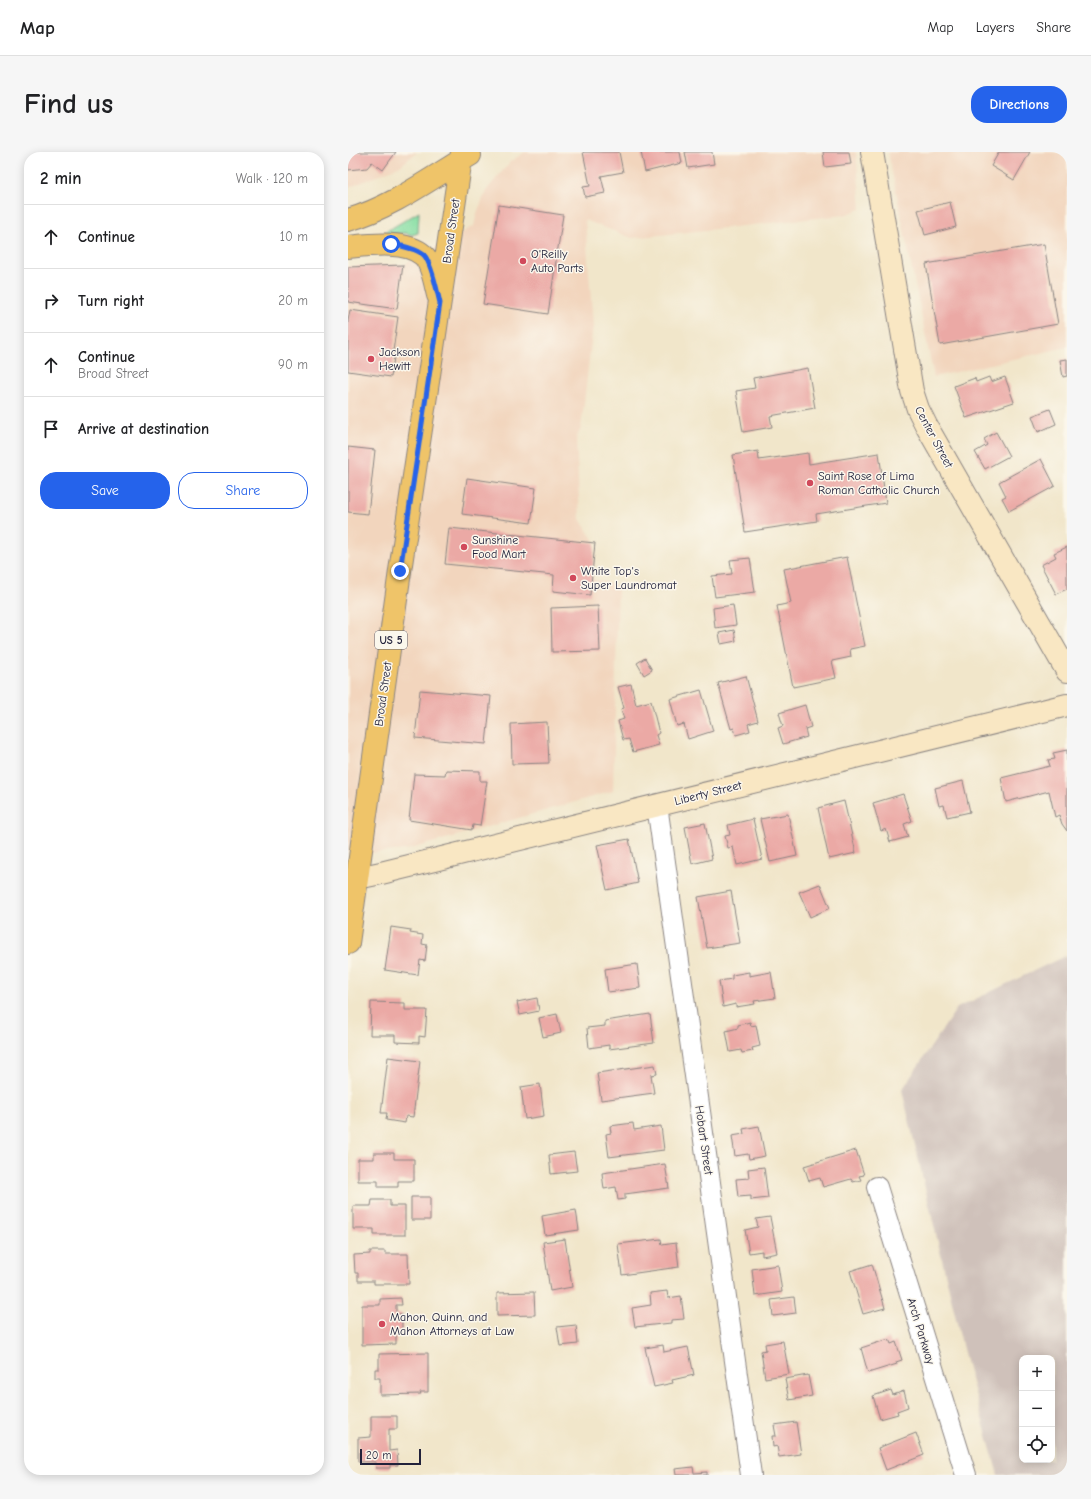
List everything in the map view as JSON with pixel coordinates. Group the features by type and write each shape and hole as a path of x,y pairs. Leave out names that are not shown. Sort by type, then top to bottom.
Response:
{"main road":[{"name":"Center Street","path":"872,152 912,391 918,409 926,427 1067,671"},
{"path":"348,220 405,195 467,154"},
{"name":"Broad Street","path":"348,944 353,880 440,303 467,154"},
{"path":"348,247 391,244 407,247 424,255 431,270 440,303"},
{"name":"Liberty Street","path":"353,880 1067,705"}],"street":[{"name":"Hobart Street","path":"657,806 751,1475"},
{"name":"Arch Parkway","path":"877,1187 966,1475"}],"shaded area":[{"path":"348,152 417,152 400,166 348,188"},
{"path":"525,152 856,152 861,209 844,215 632,238 585,220 593,326 581,428 576,439 580,519 595,543 592,579 618,585 613,791 407,850 348,855 348,270 403,265 474,226 477,213 486,191 510,162"},
{"path":"888,152 1067,152 1067,347 934,377"},
{"path":"1067,955 1067,1475 998,1475 966,1361 902,1090 957,1008"}],"green space":[{"path":"419,212 418,233 412,235 405,233 386,235 385,232"}],"building":[{"path":"348,152 396,152 383,170 372,162 367,168 348,170"},
{"path":"583,152 619,152 623,172 601,176 605,193 585,197 583,187 590,186"},
{"path":"641,152 680,152 682,163 645,172"},
{"path":"685,152 712,152 714,164 688,168"},
{"path":"823,152 849,152 851,164 825,167"},
{"path":"999,152 1030,152 1014,180 991,166"},
{"path":"950,202 956,227 925,235 918,210"},
{"name":"O'Reilly Auto Parts","path":"499,205 563,215 548,314 483,304"},
{"path":"1044,244 1058,324 940,345 926,264"},
{"path":"403,265 397,309 348,302 348,267"},
{"path":"350,310 398,317 391,377 348,371 348,321"},
{"path":"1067,359 1067,376 1063,377 1060,360"},
{"path":"808,368 815,408 770,416 772,427 743,432 736,391 755,388 753,378"},
{"path":"989,377 991,382 1005,377 1014,402 966,418 954,386 975,378 976,382"},
{"path":"1050,409 1056,424 1038,432 1032,416"},
{"path":"996,432 1009,456 985,469 975,452 987,445 984,439"},
{"path":"348,447 375,450 368,514 348,512"},
{"name":"Saint Rose of Lima Roman Catholic Church","path":"758,451 759,460 808,453 809,464 879,453 886,503 816,514 817,521 745,532 733,455"},
{"path":"1041,459 1055,486 1009,511 1002,498 1006,496 999,482"},
{"path":"467,478 536,488 531,523 462,514"},
{"path":"449,528 595,543 590,595 553,591 554,575 445,564"},
{"path":"1067,547 1067,589 1056,594 1041,565 1056,557 1054,553"},
{"path":"847,557 865,646 850,649 851,657 832,661 836,678 793,687 777,606 791,603 784,569"},
{"path":"750,558 755,592 715,597 712,576 732,574 730,560"},
{"path":"733,605 736,625 715,628 713,608"},
{"path":"598,606 600,651 552,652 551,608"},
{"path":"734,630 736,641 721,644 719,633"},
{"path":"645,658 652,670 644,675 637,663"},
{"path":"746,676 758,721 748,724 750,731 736,735 734,728 731,729 718,683"},
{"path":"631,684 636,705 651,701 659,733 656,735 659,745 633,752 629,739 623,740 618,721 624,719 621,709 624,708 618,687"},
{"path":"420,690 491,696 486,744 415,738"},
{"path":"701,690 713,731 688,739 684,724 677,726 670,699"},
{"path":"805,705 811,727 805,729 807,737 783,744 778,728 783,726 779,713"},
{"path":"547,722 549,763 512,764 511,724"},
{"path":"1067,750 1067,831 1062,824 1059,815 1055,817 1049,791 1006,802 1001,778 1050,766 1048,760 1055,759 1053,753"},
{"path":"446,770 480,771 480,781 487,781 480,826 473,825 472,830 409,820 414,774 445,775"},
{"path":"963,781 970,812 947,817 944,805 939,806 935,788"},
{"path":"903,794 912,821 904,824 908,837 890,842 886,829 881,831 873,803"},
{"path":"844,801 856,853 829,859 818,808"},
{"path":"788,814 797,856 770,862 760,819"},
{"path":"753,819 762,859 737,865 733,847 728,848 725,836 730,835 728,825"},
{"path":"705,823 712,859 692,864 685,827"},
{"path":"629,839 638,883 607,890 597,845"},
{"path":"820,884 830,908 810,917 799,892"},
{"path":"731,891 740,943 707,948 698,897"},
{"path":"391,927 411,930 410,933 423,935 422,944 427,945 425,961 420,960 418,975 385,970"},
{"path":"637,964 640,988 608,992 605,969"},
{"path":"749,972 749,976 771,972 775,998 754,1001 755,1004 736,1007 736,1004 723,1007 719,981 732,979 732,975"},
{"path":"537,998 539,1011 520,1015 517,1002"},
{"path":"371,1002 405,1003 405,1010 427,1010 425,1037 419,1036 419,1043 395,1042 395,1035 370,1035"},
{"path":"557,1014 561,1033 543,1037 539,1018"},
{"path":"650,1014 654,1043 609,1049 609,1045 589,1048 587,1028 605,1026 605,1021"},
{"path":"750,1022 751,1026 756,1025 760,1046 752,1048 753,1051 742,1053 741,1050 730,1052 726,1031 738,1028 738,1025"},
{"path":"388,1057 420,1061 413,1117 406,1116 405,1123 386,1120 387,1113 381,1113"},
{"path":"655,1065 657,1074 651,1075 654,1093 601,1100 597,1073"},
{"path":"540,1084 544,1116 525,1119 521,1087"},
{"path":"633,1123 634,1130 661,1126 664,1150 609,1157 606,1134 611,1133 610,1126"},
{"path":"759,1126 765,1156 749,1159 748,1154 735,1156 732,1136 744,1134 743,1129"},
{"path":"856,1150 864,1175 859,1176 861,1180 853,1182 851,1179 823,1187 820,1178 809,1181 804,1166"},
{"path":"574,1152 577,1171 551,1174 549,1155"},
{"path":"374,1153 394,1153 394,1159 414,1159 414,1181 398,1181 398,1187 378,1187 378,1181 358,1181 358,1159 374,1159"},
{"path":"665,1164 669,1188 625,1194 625,1199 618,1200 616,1187 604,1189 602,1173"},
{"path":"764,1167 768,1198 751,1200 751,1196 738,1197 736,1179 749,1178 748,1169"},
{"path":"411,1197 430,1197 430,1220 411,1220"},
{"path":"372,1200 390,1200 390,1206 405,1206 405,1235 374,1235 374,1229 353,1229 353,1206 371,1206"},
{"path":"576,1210 579,1230 545,1235 542,1216"},
{"path":"770,1217 777,1253 762,1256 762,1251 749,1253 745,1230 758,1227 756,1219"},
{"path":"565,1239 572,1287 550,1291 543,1242"},
{"path":"661,1239 662,1245 676,1243 679,1267 622,1275 618,1244"},
{"path":"370,1251 385,1251 385,1254 408,1254 409,1284 374,1284 374,1281 358,1281 358,1273 355,1273 354,1255 370,1254"},
{"path":"872,1264 885,1308 863,1314 850,1271"},
{"path":"778,1265 782,1292 755,1296 752,1269"},
{"path":"667,1291 668,1298 681,1296 684,1319 671,1320 671,1323 635,1327 632,1308 651,1305 650,1293"},
{"path":"534,1292 535,1315 497,1316 497,1293"},
{"path":"794,1297 796,1313 773,1316 771,1300"},
{"path":"401,1298 402,1305 396,1305 396,1314 402,1314 402,1332 396,1332 396,1344 362,1345 362,1305 380,1305 380,1299"},
{"path":"576,1325 578,1344 560,1346 557,1327"},
{"path":"889,1339 891,1344 896,1342 902,1360 896,1362 897,1364 868,1373 861,1348"},
{"path":"783,1341 789,1374 765,1378 761,1351 766,1350 765,1344"},
{"path":"663,1345 664,1352 688,1347 694,1375 672,1380 673,1383 654,1387 645,1348"},
{"path":"428,1353 428,1392 420,1392 421,1394 380,1395 380,1378 375,1378 375,1369 379,1369 379,1354"},
{"path":"808,1375 812,1396 789,1400 785,1379"},
{"path":"891,1390 893,1395 904,1391 908,1407 897,1411 898,1414 880,1419 873,1396"},
{"path":"371,1416 397,1416 397,1429 389,1429 389,1451 397,1450 398,1465 390,1465 390,1468 376,1468 375,1462 358,1462 358,1438 371,1437"},
{"path":"796,1422 801,1454 779,1457 777,1446 773,1447 772,1436 776,1436 774,1425"},
{"path":"916,1433 924,1455 886,1470 878,1448"},
{"path":"693,1467 694,1473 707,1472 707,1475 676,1475 675,1469"}],"place":[{"name":"O'Reilly Auto Parts","path":"523,261"},
{"name":"Jackson Hewitt","path":"371,359"},
{"name":"Saint Rose of Lima Roman Catholic Church","path":"810,483"},
{"name":"Sunshine Food Mart","path":"464,547"},
{"name":"White Top's Super Laundromat","path":"573,578"},
{"name":"Mahon, Quinn, and Mahon Attorneys at Law","path":"382,1324"}],"route":[{"path":"391,244 407,247 424,255 431,270 440,303 400,571"}]}
